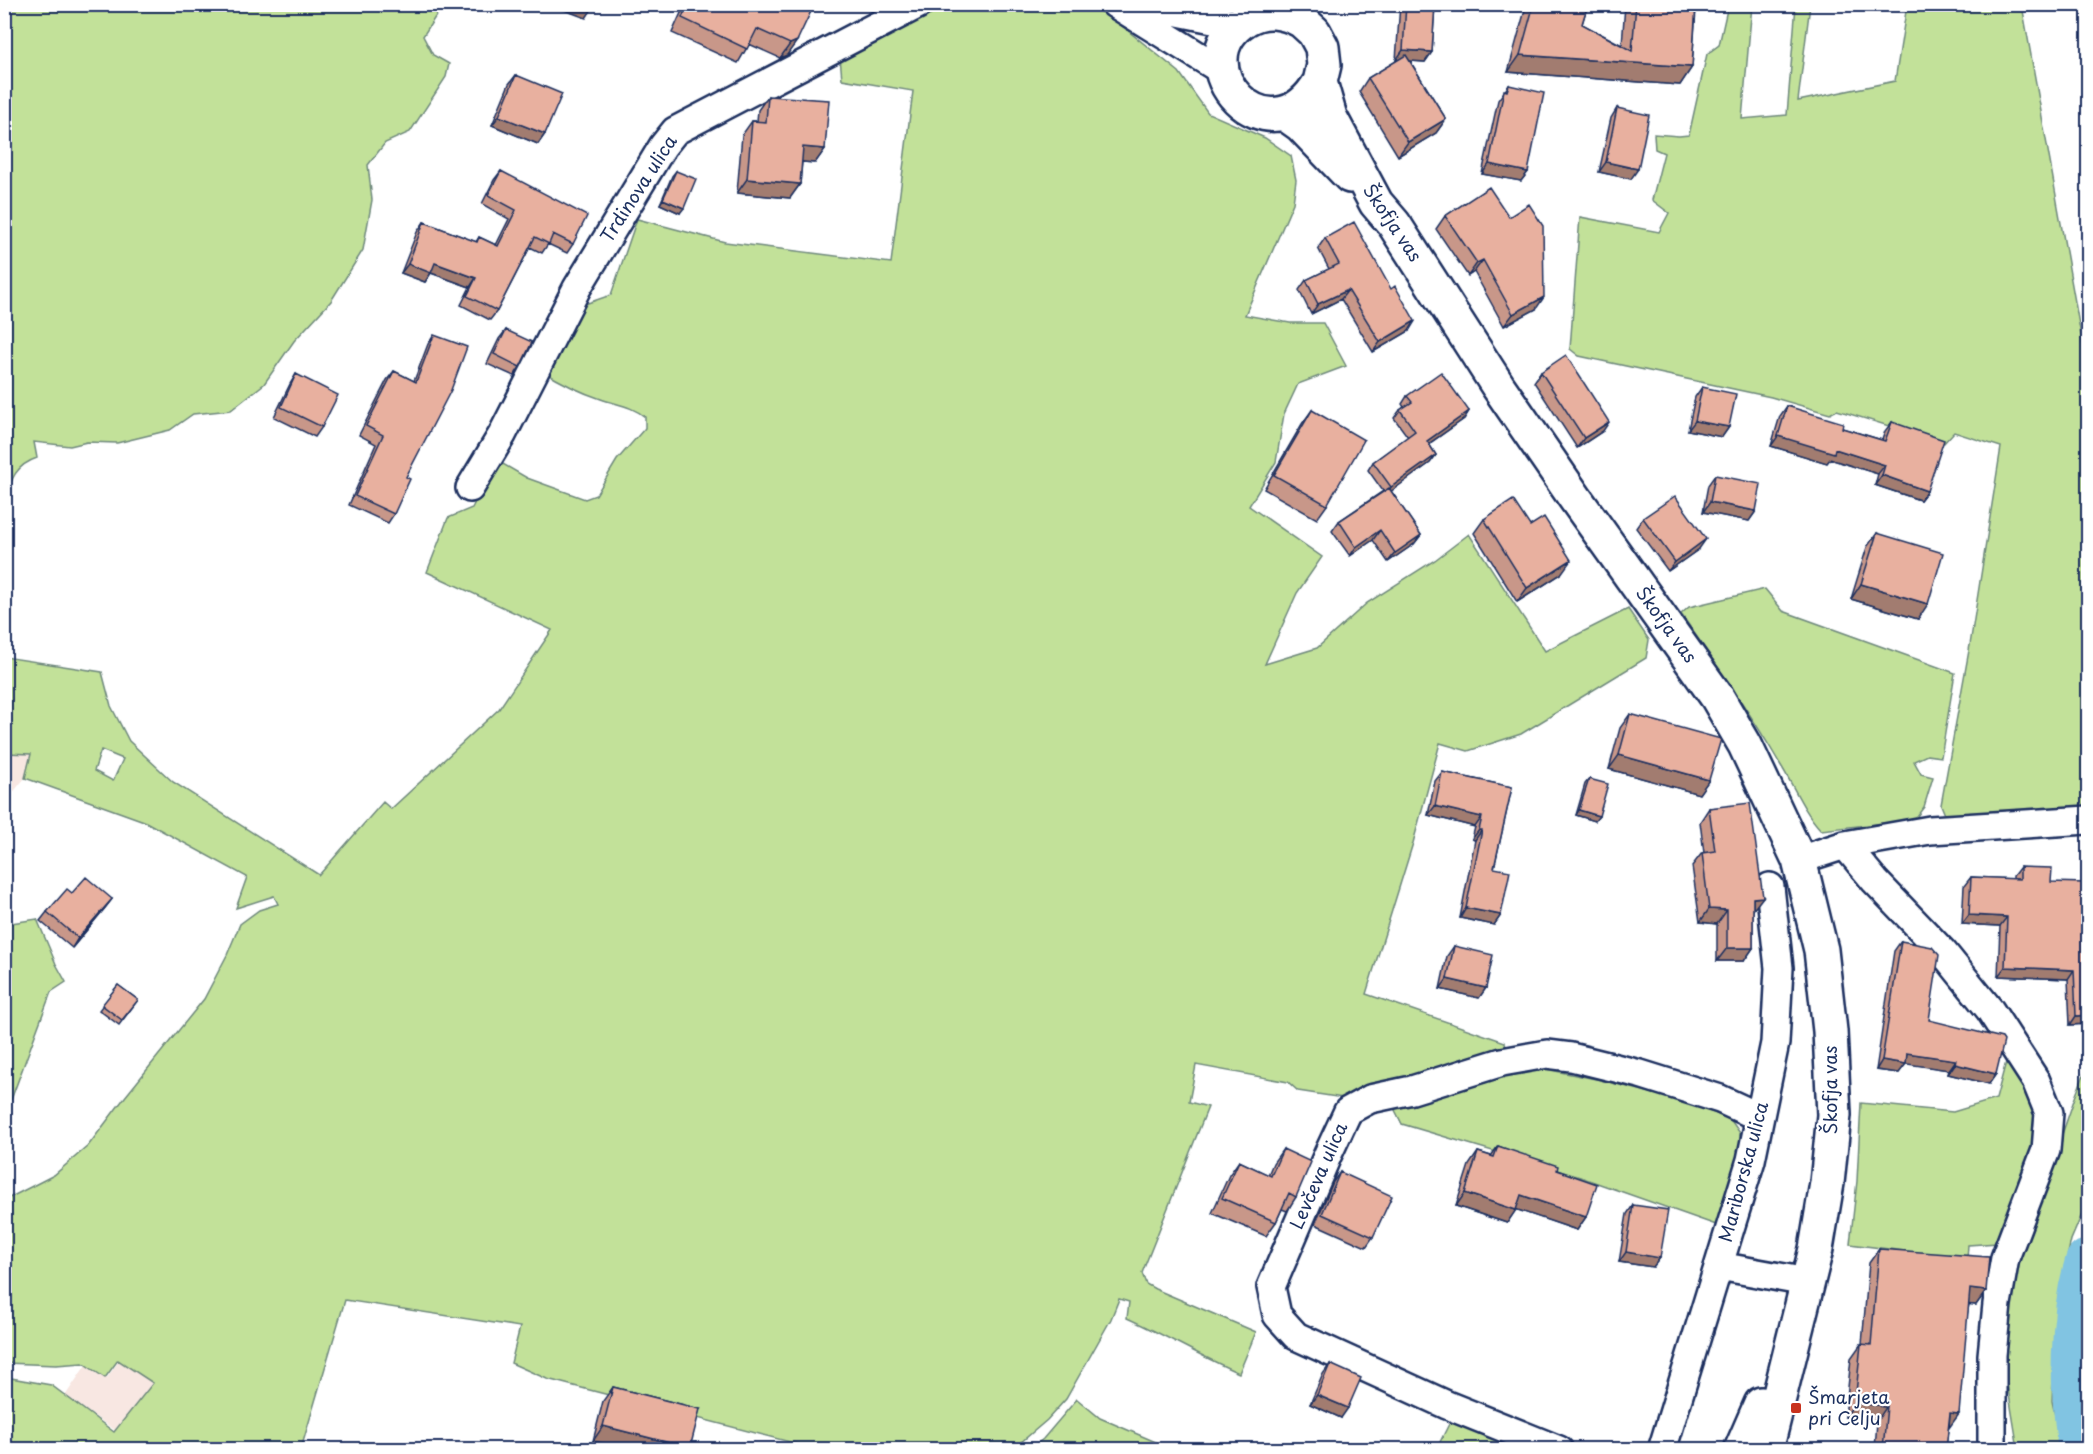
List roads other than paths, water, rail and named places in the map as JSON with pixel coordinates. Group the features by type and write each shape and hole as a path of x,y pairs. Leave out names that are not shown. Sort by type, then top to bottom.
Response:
{"main road":[{"path":"1300,13 1270,11 1250,14 1229,36 1222,53 1221,70 1227,86 1237,99 1251,109 1267,114 1284,113 1299,106 1312,96 1320,82"},
{"name":"Škofja vas","path":"1300,13 1322,47 1324,65 1320,82 1330,117 1376,203 1394,224 1492,376 1569,489 1717,697 1745,745 1799,860 1821,950 1830,1031 1834,1115 1827,1183 1816,1249 1798,1314"},
{"path":"1284,113 1301,125 1376,203"},
{"path":"1741,1449 1798,1314"},
{"path":"1766,1449 1798,1314"}],"street":[{"name":"Trdinova ulica","path":"470,488 502,435 577,288 663,146 675,131 919,4"},
{"path":"1115,4 1221,70"},
{"path":"1138,4 1250,14"},
{"path":"1799,860 1845,845 1930,830 2088,820"},
{"path":"1845,845 1875,881 1943,952 1990,1010 2036,1081 2049,1113 2046,1150 2005,1258 1997,1304 1992,1355 1992,1449"},
{"name":"Mariborska ulica","path":"1662,1449 1751,1160 1775,1043 1779,968 1770,887"},
{"name":"Levčeva ulica","path":"1559,1449 1447,1405 1296,1336 1277,1315 1271,1287 1348,1111 1370,1099 1412,1090 1502,1062 1547,1054 1571,1057 1650,1077 1720,1099 1760,1117"},
{"path":"1719,1266 1807,1282"}],"waterway":[{"path":"2081,1450 2076,1403 2075,1355 2078,1307 2088,1262"}],"place":[{"name":"Šmarjeta pri Celju","path":"1796,1408"}]}
